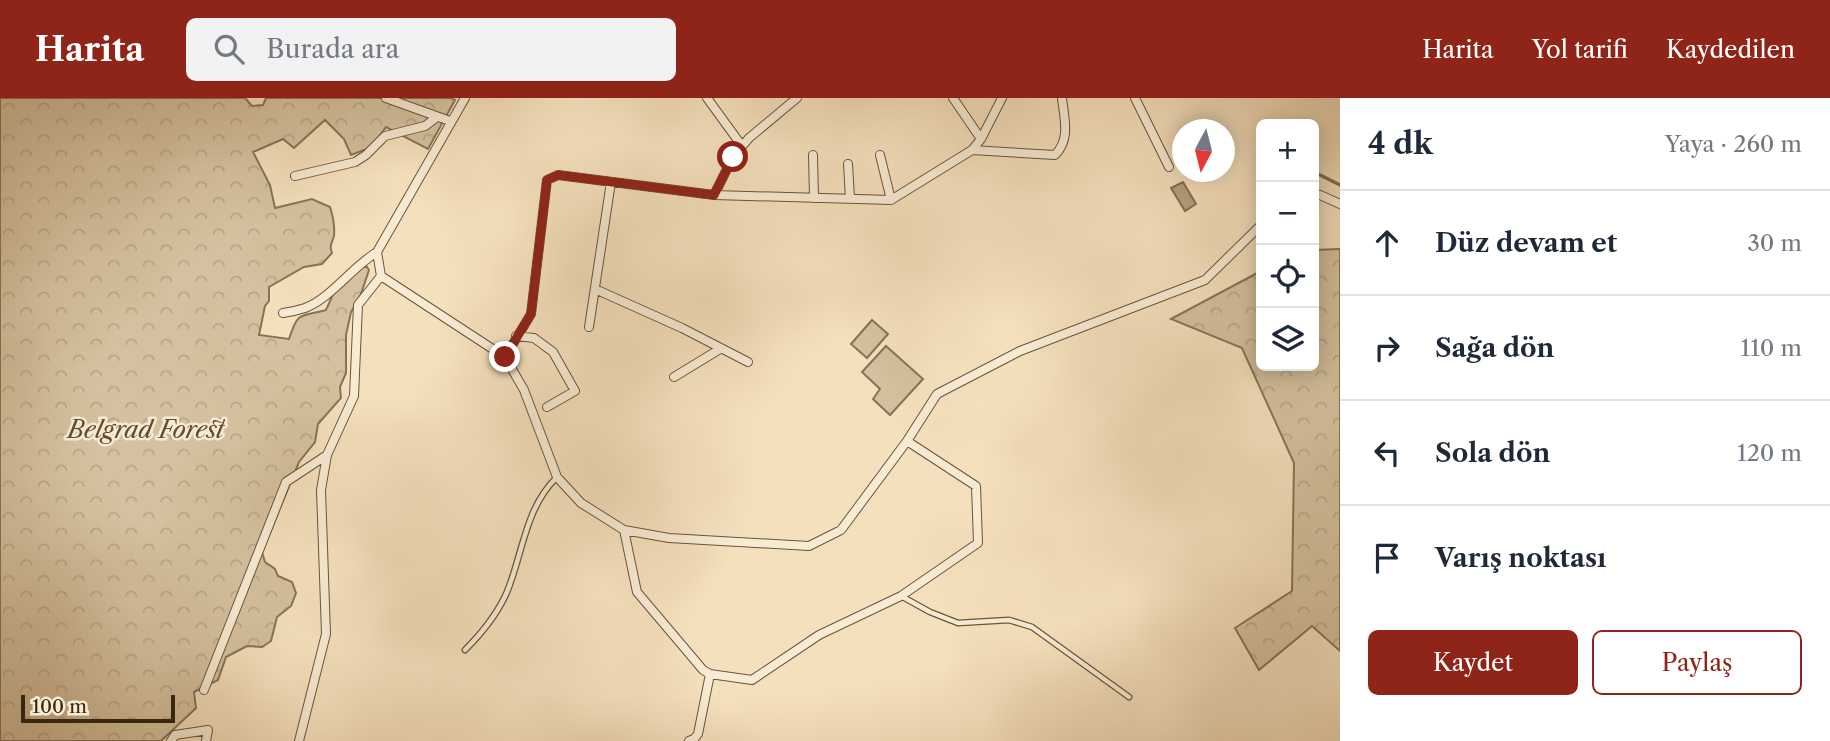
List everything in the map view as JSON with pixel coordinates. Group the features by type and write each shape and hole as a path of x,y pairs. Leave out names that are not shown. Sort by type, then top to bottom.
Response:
{"street":[{"path":"386,98 450,121"},
{"path":"283,313 306,308 323,297 361,262 377,252 450,121 466,98"},
{"path":"707,98 743,146"},
{"path":"714,195 733,157 797,98"},
{"path":"953,98 981,139"},
{"path":"505,357 531,314 547,180 558,175 714,195 891,200 972,150 981,139 1002,98"},
{"path":"972,150 1055,155 1063,146 1065,131 1062,98"},
{"path":"1135,98 1169,167"},
{"path":"295,176 355,162 385,136 425,126 437,117"},
{"path":"814,155 814,198"},
{"path":"880,155 891,200"},
{"path":"848,164 850,199"},
{"path":"589,327 611,182"},
{"path":"1319,195 1340,204"},
{"path":"377,252 382,276 505,357 523,390 557,477 581,503 624,530 669,538 809,546 841,530 907,441 936,394 1020,351 1206,280 1256,231"},
{"path":"299,741 326,634 321,490 327,455 354,396 358,305 382,276"},
{"path":"595,289 682,328 748,362"},
{"path":"516,336 534,338 553,352 575,391 547,407"},
{"path":"674,377 720,349"},
{"path":"624,530 637,592 703,670 710,674 752,680 819,635 901,596 978,543 976,486 907,441"},
{"path":"204,690 286,482 327,455"},
{"path":"689,741 698,734 710,674"},
{"path":"171,741 175,735 208,730 206,741"}],"lane":[{"path":"466,650 488,627 500,607 512,580 534,509 557,477"},
{"path":"901,596 958,623 1009,620 1032,627 1129,697"}],"green space":[{"name":"Belgrad Forest","path":"0,98 245,98 252,106 263,105 266,98 455,100 428,149 386,127 372,147 351,155 344,139 325,120 294,148 283,139 253,152 270,185 275,208 312,199 330,207 334,228 332,253 322,264 304,267 269,287 269,301 265,306 259,335 289,339 298,319 326,310 334,292 363,267 369,270 361,294 351,312 346,335 346,373 340,387 341,398 318,424 315,442 299,462 262,552 265,562 275,569 278,576 292,582 296,593 291,606 277,617 271,641 262,647 247,646 226,657 218,680 194,692 196,708 161,741 0,741"},
{"path":"1340,249 1340,651 1312,626 1259,670 1235,628 1292,591 1294,463 1242,348 1171,319 1256,274 1256,371 1319,371 1319,250"},
{"path":"872,320 888,334 867,358 851,344"},
{"path":"886,346 923,379 890,415 873,399 880,389 862,372"}],"shaded area":[{"path":"1183,182 1196,204 1185,211 1171,188"}],"waterway":[{"path":"1319,174 1340,185"}],"route":[{"path":"505,357 531,314 547,180 558,175 714,195 733,157"}]}
